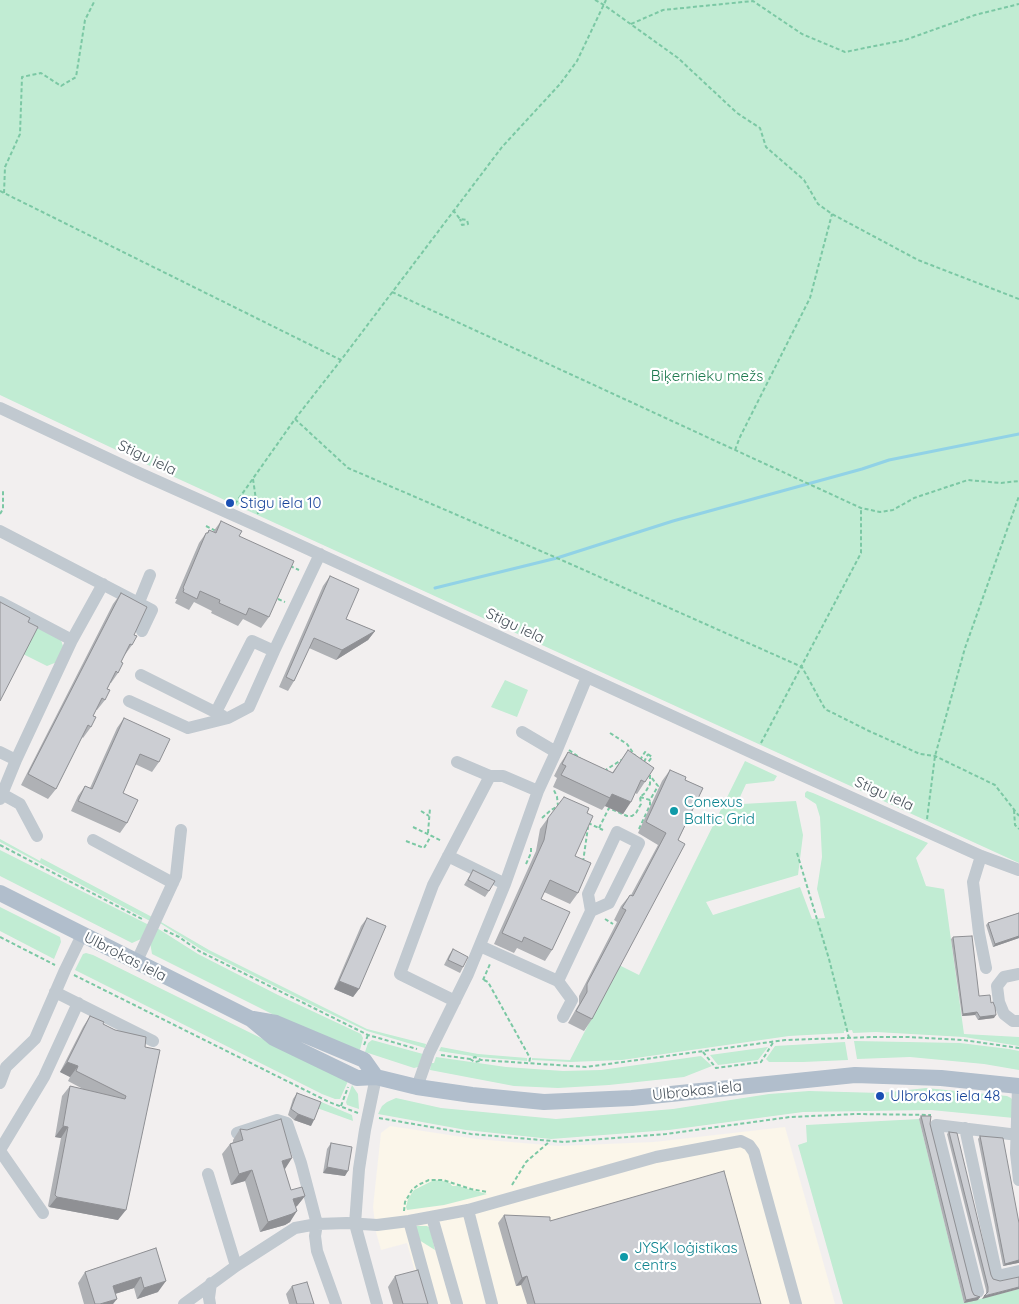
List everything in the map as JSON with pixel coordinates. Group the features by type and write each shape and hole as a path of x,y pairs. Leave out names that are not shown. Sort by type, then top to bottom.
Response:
{"main road":[{"name":"Ulbrokas iela","path":"0,894 251,1019 274,1038 357,1078 376,1077 417,1087 544,1102 632,1098 855,1075 941,1078 1018,1086"}],"street":[{"name":"Stigu iela","path":"1,412 320,554 981,856 1019,870"},
{"path":"0,531 152,610 142,631"},
{"path":"129,701 188,728 222,715 249,708 320,554"},
{"path":"139,602 150,575"},
{"path":"37,836 20,804 1,796 72,640 103,584"},
{"path":"0,602 72,640"},
{"path":"222,715 252,641 274,651"},
{"path":"141,675 222,715"},
{"path":"417,1087 429,1053 480,946 505,884 538,791 588,677"},
{"path":"522,732 558,747"},
{"path":"0,752 16,760"},
{"path":"457,762 490,776 503,776 538,791"},
{"path":"455,1001 400,974 433,885 490,776"},
{"path":"136,963 176,876 181,830"},
{"path":"558,981 591,911 588,894 617,832 640,843 609,904 591,911"},
{"path":"93,840 173,883"},
{"path":"451,852 505,884"},
{"path":"981,856 973,882 979,932 986,968"},
{"path":"0,1083 6,1067 35,1039 82,935"},
{"path":"480,946 558,981 572,1000 563,1016"},
{"path":"1019,974 1004,977 997,986 999,1002 1004,1014 1013,1021 1019,1021"},
{"path":"55,992 153,1041"},
{"path":"43,1213 0,1151 44,1077 78,1003"},
{"path":"376,1077 360,1160 355,1224 378,1304"},
{"path":"1018,1086 1016,1153 1019,1180"},
{"path":"237,1133 278,1120 287,1123 301,1162 316,1224 314,1236 317,1252 336,1304"},
{"path":"978,1292 936,1125 1018,1135"},
{"path":"965,1128 997,1276 1019,1271"},
{"path":"184,1304 195,1300 211,1283 295,1228 316,1224 377,1225 406,1217 432,1217 468,1210 497,1197 656,1157 741,1141 749,1145 754,1152 796,1304"},
{"path":"208,1174 236,1266"},
{"path":"468,1210 492,1304"},
{"path":"406,1217 432,1304"},
{"path":"432,1217 457,1304"},
{"path":"210,1304 211,1283"}],"path":[{"path":"4,193 6,167 20,134 22,77 41,73 61,86 76,77 85,20 94,0"},
{"path":"595,0 604,4 678,58 737,113 760,128 766,147 804,180 818,204 832,214 918,260 1019,299"},
{"path":"229,513 294,419 341,360 453,210 502,147 560,84 577,61 606,0"},
{"path":"631,24 663,10 753,1 802,34 845,52 905,40 975,15 1019,4"},
{"path":"0,191 341,360"},
{"path":"453,210 460,219"},
{"path":"735,450 740,436 810,298 832,214"},
{"path":"392,292 861,508 880,512 893,510 914,498 968,480 1001,483 1019,481"},
{"path":"294,419 348,468 802,667 825,709 868,731 920,754 935,756 995,785 1019,816"},
{"path":"253,479 260,527"},
{"path":"0,514 3,509 3,490"},
{"path":"926,830 935,756 965,648 1019,496"},
{"path":"755,754 861,553 861,508"},
{"path":"206,526 223,534"},
{"path":"282,562 299,570 312,572"},
{"path":"278,599 285,602"},
{"path":"610,733 627,744 639,759 644,762 651,777 658,786 633,840"},
{"path":"558,747 580,758"},
{"path":"600,773 622,759 639,759 645,752 652,757 646,766"},
{"path":"644,762 648,754"},
{"path":"599,828 609,808 627,816 632,816 639,809 640,797 648,789 651,777"},
{"path":"640,797 650,800"},
{"path":"558,805 565,808"},
{"path":"428,834 430,808"},
{"path":"421,810 429,816"},
{"path":"1014,810 1015,825 1019,829"},
{"path":"583,818 588,823 615,836"},
{"path":"413,826 431,836 451,852"},
{"path":"406,841 424,848 431,836"},
{"path":"0,845 179,937 200,951 368,1035 429,1053 481,1060 586,1067 774,1041 908,1037 963,1040 1019,1048"},
{"path":"797,853 829,959 849,1038"},
{"path":"0,937 340,1107 358,1113"},
{"path":"490,965 482,980 488,982 530,1058 529,1064"},
{"path":"362,1051 368,1035"},
{"path":"703,1052 716,1068 761,1062 774,1041"},
{"path":"340,1107 350,1083"},
{"path":"377,1117 471,1134 549,1142 640,1136 790,1117 858,1114 938,1116"},
{"path":"406,1217 405,1202 412,1190 429,1180 443,1180 497,1197 512,1185 526,1162 549,1142"}],"shaded area":[{"path":"390,1126 476,1139 558,1146 654,1142 785,1127 835,1304 424,1304 407,1243 381,1250 376,1232 373,1207 381,1133"}],"green space":[{"name":"Biķernieku mežs","path":"0,0 1019,0 1019,863 148,465 0,395"},
{"path":"26,620 61,640 63,646 57,662 47,666 23,654"},
{"path":"505,680 528,690 517,717 491,707"},
{"path":"745,761 777,776 774,781 746,784 740,797 742,804 796,801 803,835 798,875 706,902 713,915 800,887 812,919 825,918 817,889 822,857 820,817 816,804 805,797 807,791 813,793 928,843 916,858 926,886 944,889 964,1034 1019,1037 1019,1046 964,1037 876,1032 853,1033 852,1030 844,1031 844,1033 789,1036 622,1060 570,1062 532,1060 532,1058 570,1060 619,965 639,975"},
{"path":"0,839 40,861 41,858 152,917 150,921 0,842"},
{"path":"0,850 149,925 141,939 132,943 0,876"},
{"path":"0,907 60,937 61,942 54,959 0,931"},
{"path":"161,922 209,950 367,1029 426,1044 425,1048 367,1031 312,1005 202,950"},
{"path":"157,928 198,954 278,995 361,1034 363,1038 360,1050 302,1029 152,954 150,942"},
{"path":"86,953 348,1081 340,1099 322,1094 75,970 83,954"},
{"path":"372,1040 423,1054 418,1067 414,1068 365,1052 368,1043"},
{"path":"854,1041 960,1043 1009,1049 1019,1051 1019,1070 984,1064 910,1057 857,1059"},
{"path":"845,1042 848,1060 769,1062 766,1059 775,1046"},
{"path":"441,1047 478,1054 527,1058 527,1061 478,1057 439,1051"},
{"path":"768,1047 758,1060 718,1065 710,1055"},
{"path":"701,1056 712,1066 684,1077 558,1088 514,1086 430,1070 431,1063 434,1063 436,1057 506,1067 563,1071 601,1070"},
{"path":"352,1085 358,1094 359,1109 347,1105 346,1102"},
{"path":"926,1088 1007,1096 1013,1101 1014,1118 931,1110 803,1112 669,1130 551,1139 466,1130 378,1114 382,1106 396,1098 441,1108 556,1119 673,1109 769,1094 809,1091 881,1093"},
{"path":"319,1101 352,1115 353,1121 317,1108"},
{"path":"919,1119 964,1303 1019,1289 1019,1304 843,1304 798,1145 807,1142 806,1125"},
{"path":"439,1180 450,1183 452,1186 487,1194 444,1205 407,1210 408,1199 414,1190 432,1181"},
{"path":"416,1226 427,1226 430,1228 435,1250 419,1240"}],"building":[{"path":"221,521 242,531 239,536 294,561 269,617 249,608 246,615 219,603 220,600 200,591 197,599 183,592 206,533 209,530 216,533"},
{"path":"330,576 359,589 346,619 375,631 342,650 314,638 294,681 286,677"},
{"path":"121,593 147,607 134,635 137,636 132,645 130,644 118,673 116,671 107,689 110,690 105,700 102,698 93,716 96,717 91,727 88,725 56,789 28,774"},
{"path":"0,602 30,618 28,622 38,627 0,701"},
{"path":"124,718 170,739 159,762 140,754 123,793 138,800 127,823 78,801 85,786 92,789"},
{"path":"628,750 654,768 645,782 641,780 631,802 612,794 610,798 561,775 566,766 562,764 568,752 613,773"},
{"path":"670,770 686,777 685,780 703,788 678,840 685,844 592,1019 576,1011 587,992 587,984 626,910 622,908 630,895 633,896 666,833 646,822"},
{"path":"564,797 589,808 587,813 593,816 575,856 591,863 578,893 550,880 541,899 570,912 552,950 524,937 522,942 502,933 544,840 548,818"},
{"path":"473,870 495,881 489,891 468,880"},
{"path":"1019,913 1019,936 995,944 988,923"},
{"path":"367,918 386,926 359,989 339,981"},
{"path":"972,936 979,996 990,995 996,1015 980,1017 977,1012 963,1014 953,937"},
{"path":"453,949 468,957 463,967 448,960"},
{"path":"90,1016 104,1022 103,1024 115,1030 146,1037 145,1047 160,1050 126,1210 57,1197 55,1195 68,1127 63,1126 70,1086 125,1099 126,1096 76,1071 78,1066 67,1062"},
{"path":"297,1093 321,1102 314,1120 291,1109"},
{"path":"921,1116 931,1116 930,1124 972,1291 974,1295 980,1297 966,1300"},
{"path":"281,1119 292,1158 282,1161 291,1190 302,1187 305,1196 293,1199 297,1211 268,1222 252,1170 239,1174 230,1144 243,1140 240,1129 247,1130"},
{"path":"949,1132 957,1133 991,1275 993,1279 1000,1281 1019,1277 1019,1287 984,1296 988,1292 988,1287"},
{"path":"980,1136 1003,1138 1019,1223 1019,1260 1005,1264"},
{"path":"331,1143 352,1147 348,1171 327,1167"},
{"name":"JYSK loģistikas centrs","path":"724,1171 761,1304 535,1304 527,1276 522,1278 504,1215 550,1217 550,1221"},
{"path":"156,1248 166,1281 144,1288 141,1277 113,1286 117,1299 95,1304 85,1272"},
{"path":"418,1270 428,1304 403,1304 395,1276"},
{"path":"307,1282 314,1304 297,1304 292,1286"}],"waterway":[{"path":"435,588 557,558 673,521 889,460 1019,434"}],"place":[{"name":"Stigu iela 10","path":"230,503"},
{"name":"Conexus Baltic Grid","path":"674,811"},
{"name":"Ulbrokas iela 48","path":"880,1096"},
{"name":"JYSK loģistikas centrs","path":"624,1257"}]}
